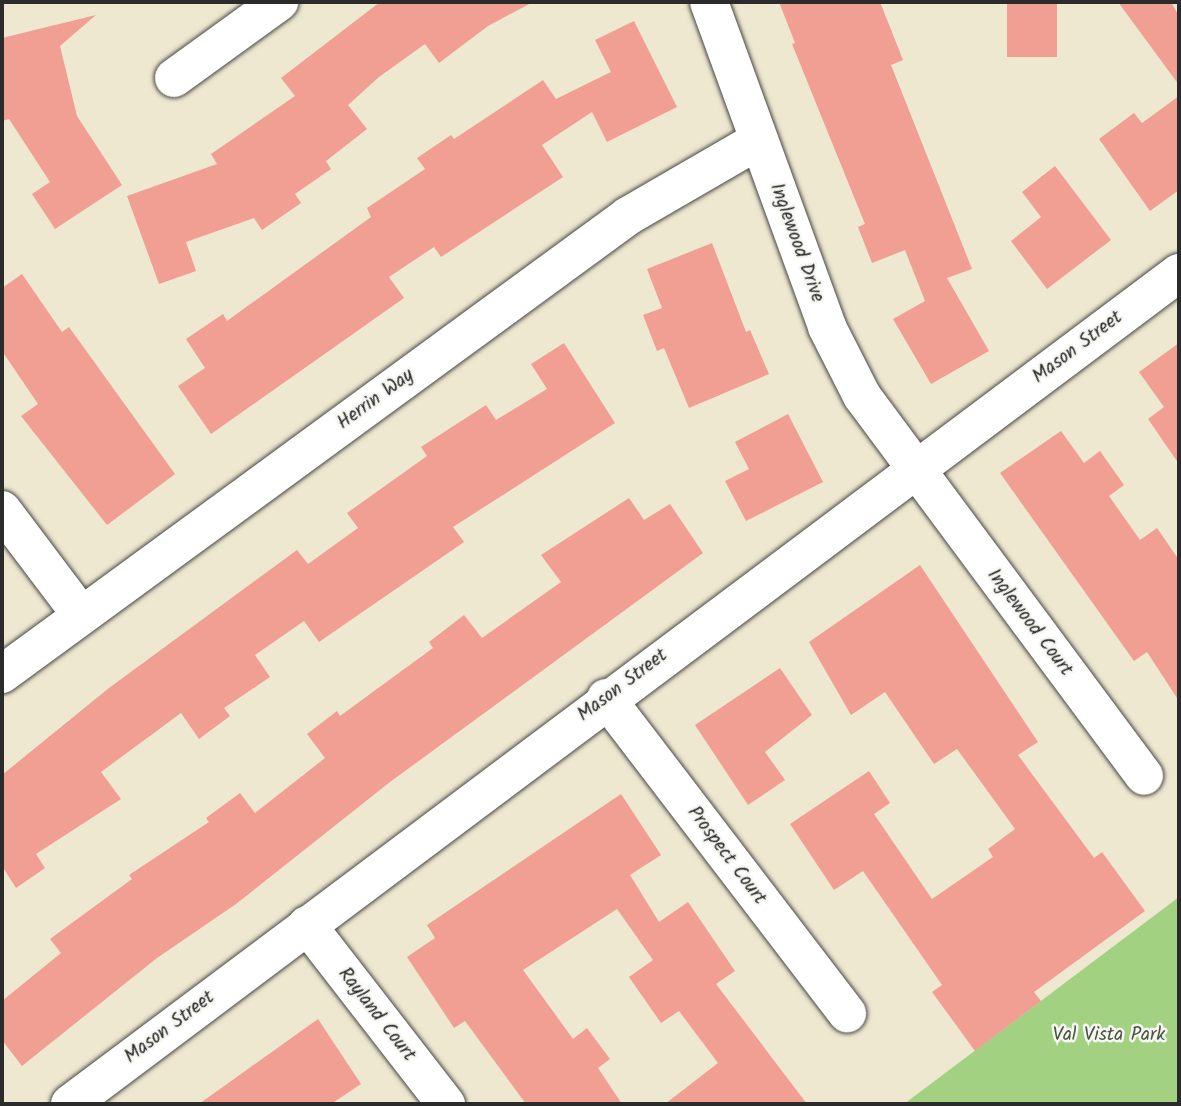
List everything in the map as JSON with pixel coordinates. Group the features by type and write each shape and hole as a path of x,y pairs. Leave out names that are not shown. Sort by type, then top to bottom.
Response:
{"street":[{"path":"174,78 279,2"},
{"name":"Inglewood Drive","path":"709,2 827,327 862,396 914,470"},
{"name":"Herrin Way","path":"2,674 628,216 759,140"},
{"name":"Mason Street","path":"69,1104 606,698 1179,273"},
{"name":"Inglewood Court","path":"914,470 1144,776"},
{"path":"2,510 81,615"},
{"name":"Prospect Court","path":"606,698 847,1013"},
{"name":"Rayland Court","path":"307,925 446,1104"}],"green space":[{"name":"Val Vista Park","path":"1179,897 1179,1104 904,1104"}],"building":[{"path":"380,2 533,2 488,26 439,63 425,44 379,77 348,105 367,129 326,161 331,169 295,194 301,203 262,230 254,218 186,242 196,271 159,284 127,196 217,164 211,154 295,96 281,78"},
{"path":"779,2 880,2 903,60 891,65 972,269 947,278 989,351 931,384 893,319 925,301 905,250 872,263 858,227 865,224 792,44 795,43"},
{"path":"1007,2 1057,2 1057,57 1007,57"},
{"path":"1118,2 1171,2 1179,16 1179,85"},
{"path":"96,15 60,46 77,116 122,185 55,229 32,194 50,182 9,119 2,121 2,38"},
{"path":"634,21 677,107 607,142 592,112 542,145 563,177 441,257 434,247 389,277 404,298 211,434 178,386 205,368 186,339 223,314 227,321 371,217 367,208 425,169 417,158 451,135 454,139 543,80 556,99 611,72 595,40"},
{"path":"1179,96 1179,190 1150,211 1099,139 1134,113 1142,123"},
{"path":"1055,166 1111,240 1047,289 1011,241 1041,217 1022,192"},
{"path":"712,243 746,332 750,330 769,374 689,408 664,348 657,351 643,315 662,308 647,269"},
{"path":"22,274 62,332 69,327 175,474 107,525 21,416 38,404 2,351 2,288"},
{"path":"564,343 615,423 453,527 464,542 319,642 304,621 255,655 270,677 224,708 230,716 199,739 181,713 101,772 121,799 36,854 45,868 16,888 2,866 2,775 109,688 297,550 308,564 358,528 347,513 427,456 421,447 486,405 496,420 547,389 531,364"},
{"path":"1179,343 1179,464 1148,419 1164,407 1139,372"},
{"path":"788,414 823,482 746,521 725,481 749,469 735,442"},
{"path":"1061,431 1084,463 1100,451 1124,485 1109,496 1140,540 1157,528 1179,560 1179,701 1147,652 1134,661 1000,473"},
{"path":"629,498 644,520 670,504 703,553 390,782 236,904 157,958 22,1066 2,1040 2,1001 61,953 50,939 132,879 129,875 209,822 206,818 240,793 255,813 325,758 307,734 337,711 340,716 433,648 429,642 464,615 482,638 561,582 541,555"},
{"path":"920,565 1038,742 1018,755 1094,858 1102,852 1145,911 1034,992 1041,1001 975,1051 932,992 942,985 863,871 834,890 790,824 869,771 890,803 874,814 932,899 993,857 988,849 1015,829 957,749 934,764 885,692 851,715 809,642"},
{"path":"780,668 812,715 765,752 785,780 748,805 695,725"},
{"path":"621,794 661,855 630,875 659,922 688,902 735,971 716,984 807,1104 665,1104 718,1063 679,1011 661,1023 629,977 653,960 617,909 523,970 573,1039 587,1028 610,1059 598,1068 622,1104 526,1104 465,1021 454,1028 407,957 435,938 427,925"},
{"path":"318,1019 361,1084 331,1104 199,1104"}]}
